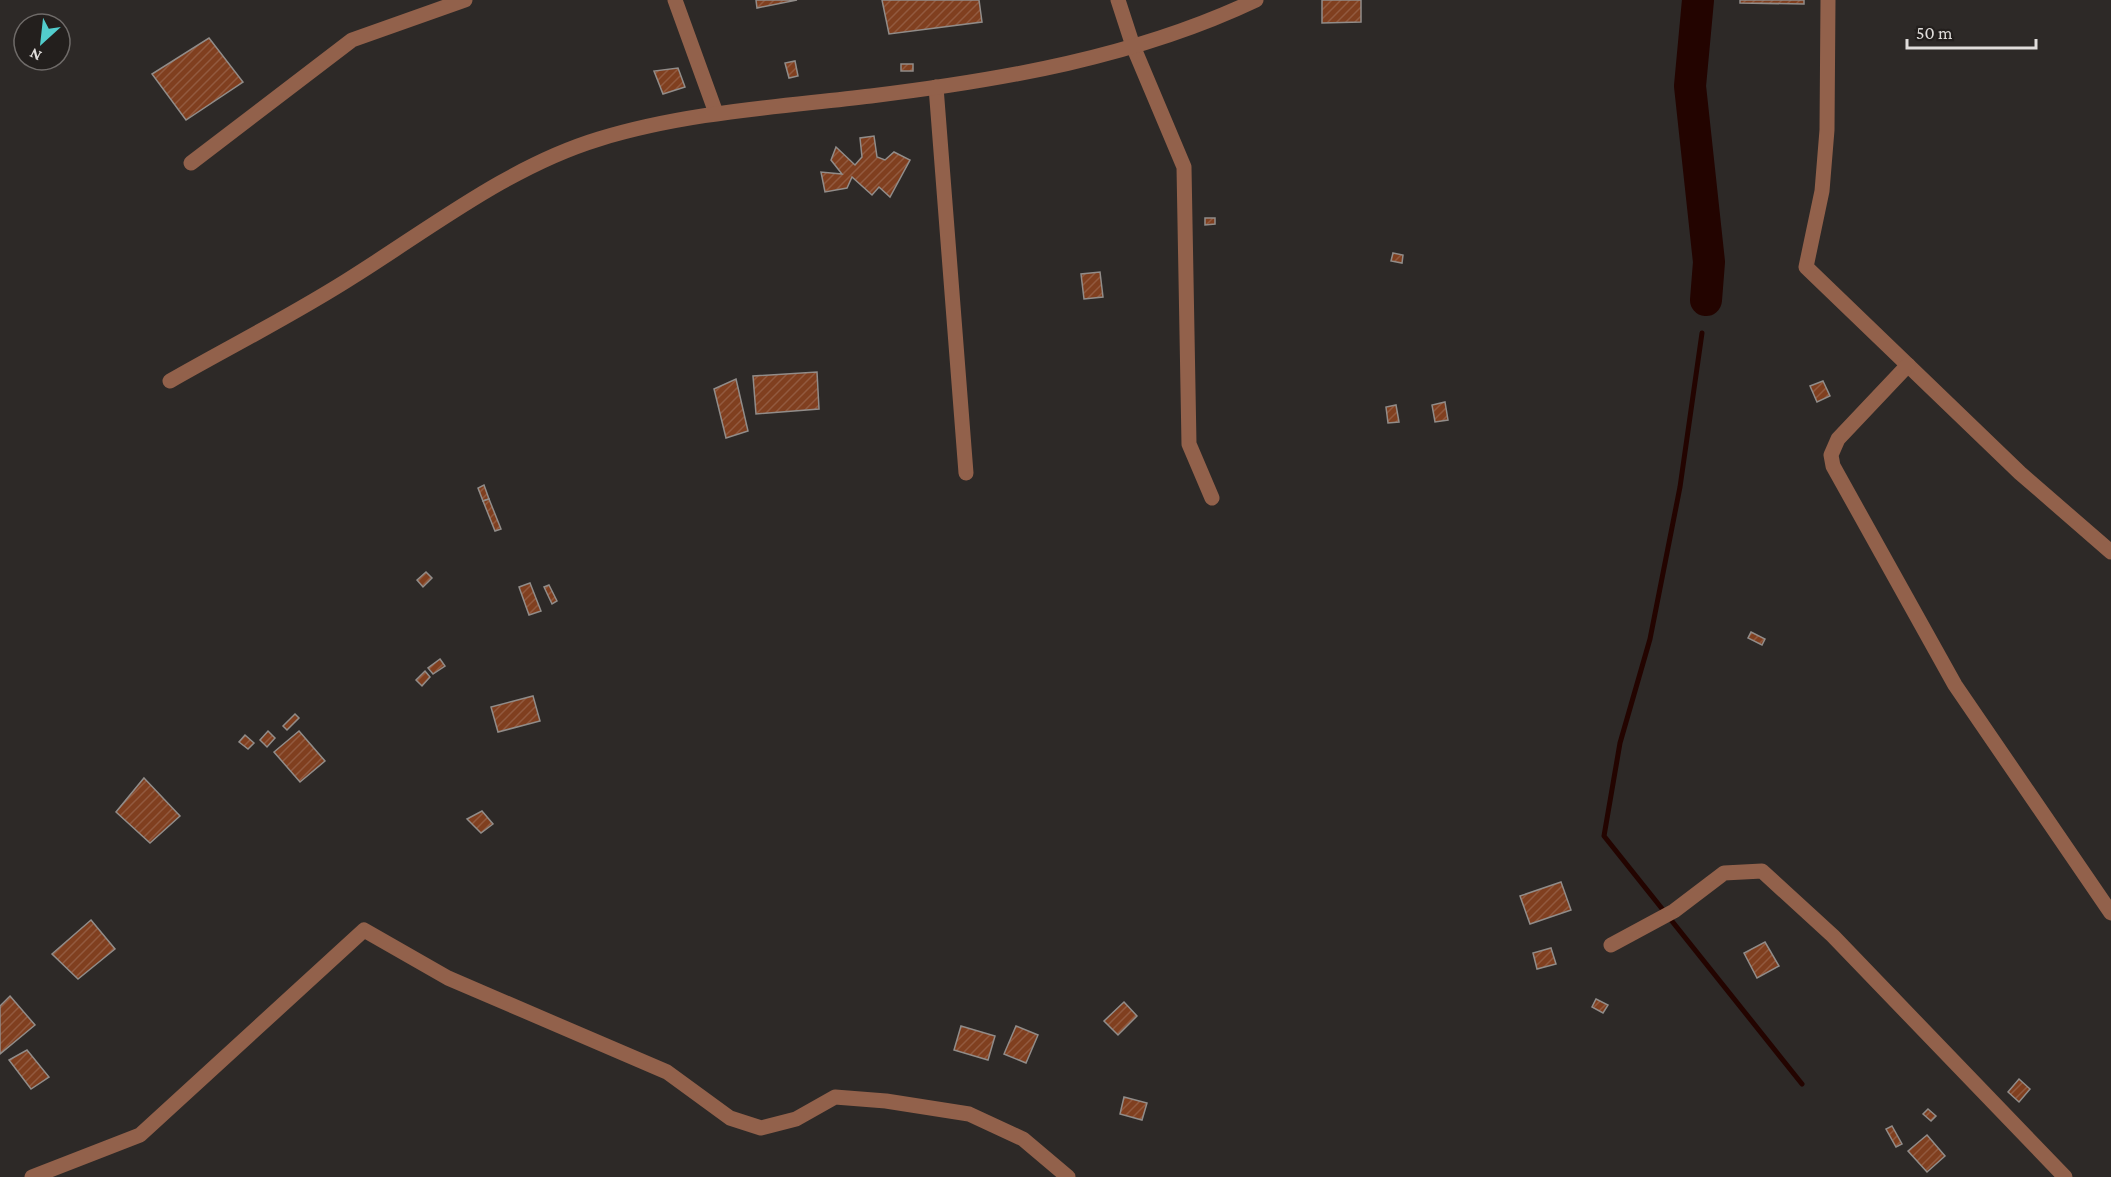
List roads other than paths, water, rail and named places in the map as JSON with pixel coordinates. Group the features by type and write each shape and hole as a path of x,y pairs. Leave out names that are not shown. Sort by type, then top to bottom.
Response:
{"street":[{"path":"191,163 352,40 465,0"},
{"path":"675,0 716,112"},
{"path":"1118,0 1133,46 1184,167 1189,444 1212,498"},
{"path":"170,381 350,279 516,173 598,139 716,112 936,87 1046,69 1154,40 1256,0"},
{"path":"1827,0 1825,151 1822,191 1806,267 2020,473 2111,552"},
{"path":"936,87 966,473"},
{"path":"1908,365 1838,439 1831,455 1833,466 1955,685 2111,913"},
{"path":"1611,945 1668,914 1724,873 1762,871 1833,936 2065,1177"},
{"path":"32,1177 140,1135 364,930 448,978 526,1009 667,1072 689,1091 730,1118 761,1128 796,1119 835,1097 886,1101 969,1114 1023,1139 1068,1177"}],"waterway":[{"path":"1698,0 1690,86 1709,262 1706,300"},
{"path":"1702,333 1680,487 1650,639 1620,743 1604,836 1802,1084"}]}
